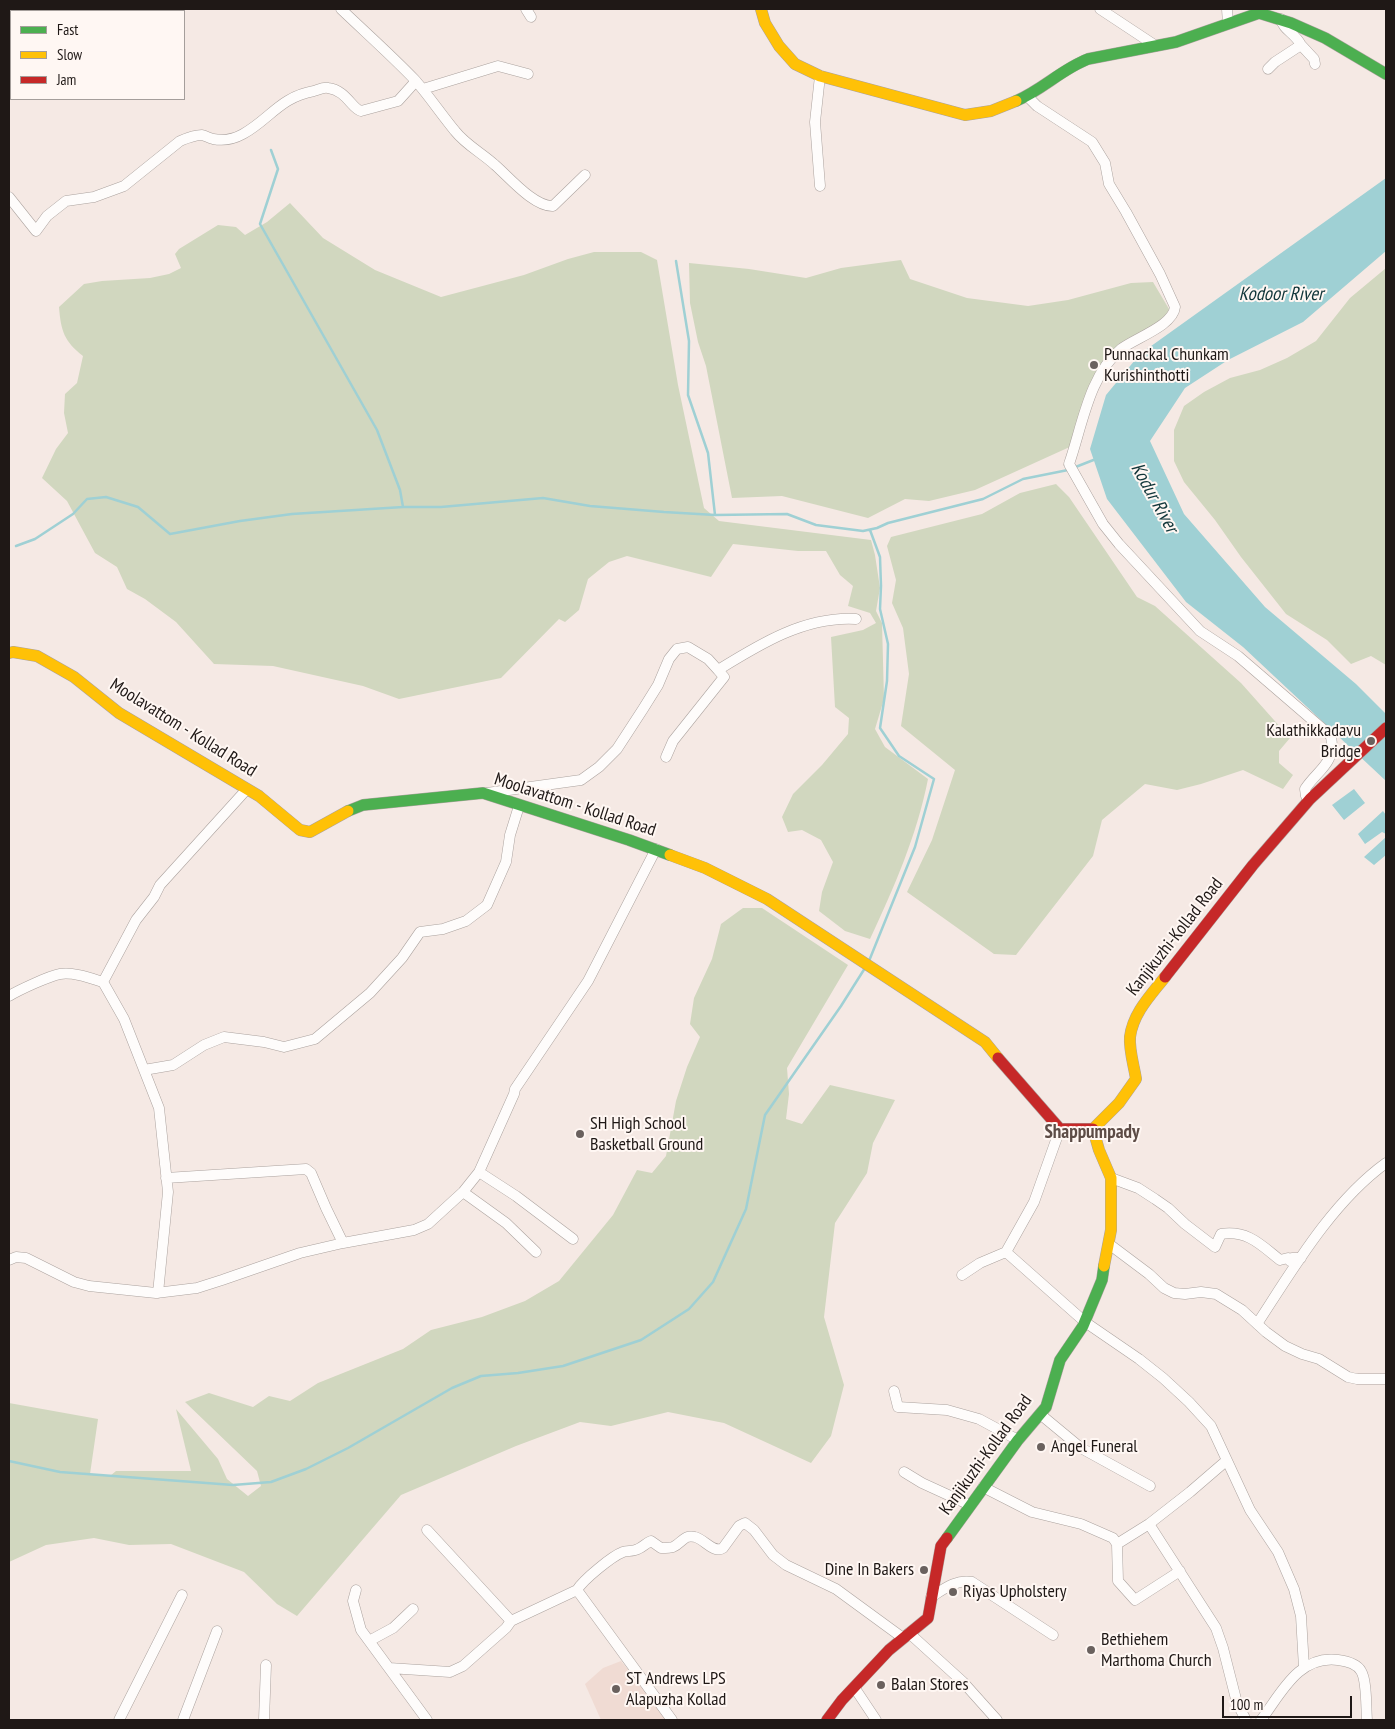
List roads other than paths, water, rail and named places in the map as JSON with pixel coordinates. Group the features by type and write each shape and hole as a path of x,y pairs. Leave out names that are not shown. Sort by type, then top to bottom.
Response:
{"main road":[{"path":"761,9 765,23 795,64 820,76 965,115 991,111 1027,96 1075,64 1088,59 1176,42 1259,13 1276,14 1349,51 1386,74"},
{"name":"Moolavattom - Kollad Road","path":"9,653 37,656 74,677 119,713 259,796 300,830 310,832 351,809 363,805 483,793 656,849 705,868 767,898 985,1042 1060,1128"},
{"name":"Kanjikuzhi-Kollad Road","path":"827,1720 842,1700 906,1635 928,1618 941,1546 1018,1440 1046,1407 1060,1360 1085,1322 1102,1280 1111,1230 1111,1178 1099,1150 1094,1128 1119,1103 1136,1079 1130,1038 1134,1021 1142,1006 1253,865 1310,799 1386,728"},
{"path":"1060,1128 1094,1128"}],"street":[{"path":"341,9 416,81 455,132 524,192 546,206 553,206 585,175"},
{"path":"1100,9 1156,46"},
{"path":"1227,9 1228,24"},
{"path":"1276,14 1282,25 1297,38 1300,45 1314,59 1315,64"},
{"path":"1268,69 1300,45"},
{"path":"423,89 498,66 528,74"},
{"path":"820,76 815,122 820,186"},
{"path":"9,197 36,231 47,216 66,201 94,197 124,186 180,141 190,136 203,135 214,139 228,139 242,134 280,105 299,94 325,88 333,89 345,95 356,109 361,111 398,102 416,81"},
{"path":"1027,96 1038,106 1092,142 1105,163 1109,184 1147,251 1174,307 1174,313 1170,318 1121,348 1103,370 1085,407 1069,464 1102,524 1200,631 1238,656 1331,736 1333,748 1330,759 1311,780 1305,790 1306,796 1310,799"},
{"path":"718,670 775,637 816,623 856,619"},
{"path":"483,793 582,780 599,767 617,748 658,685 668,659 677,649 688,647 708,659 724,677 683,727 673,741 666,757"},
{"path":"103,982 136,920 154,897 160,885 246,789"},
{"path":"144,1070 173,1064 204,1045 224,1037 264,1042 284,1047 315,1038 370,993 402,958 420,932 443,929 466,921 486,905 506,862 510,835 519,806"},
{"path":"9,1260 16,1257 26,1258 74,1282 89,1286 158,1293 197,1288 300,1253 422,1227 462,1192 479,1172 515,1089 588,981 656,849"},
{"path":"9,996 61,974 87,976 103,982 124,1019 159,1108 168,1192 158,1293"},
{"path":"962,1275 980,1263 1006,1252 1034,1202 1060,1128"},
{"path":"1257,1324 1301,1258 1334,1214 1358,1188 1386,1164"},
{"path":"166,1178 306,1169 311,1173 343,1243"},
{"path":"479,1172 516,1196 573,1239"},
{"path":"1111,1178 1138,1188 1155,1199 1215,1247 1221,1234 1234,1232 1262,1244 1280,1260 1288,1258 1290,1261 1292,1258 1301,1258"},
{"path":"462,1192 506,1223 536,1252"},
{"path":"1109,1244 1149,1274 1164,1288 1174,1293 1201,1292 1216,1294 1242,1310 1285,1346 1319,1359 1348,1377 1386,1379"},
{"path":"1006,1252 1085,1322 1163,1378 1211,1426 1250,1510 1278,1552 1294,1589 1301,1616 1304,1668"},
{"path":"894,1392 898,1407 947,1410 979,1420 1018,1440"},
{"path":"1040,1414 1081,1448 1150,1486"},
{"path":"1117,1544 1149,1524 1226,1461"},
{"path":"904,1472 922,1483 970,1505"},
{"path":"983,1487 1032,1512 1081,1524 1113,1538 1117,1544 1118,1581 1135,1600 1180,1571"},
{"path":"389,1668 450,1672 463,1666 506,1628 511,1621 577,1590 581,1583 624,1551 632,1552 651,1541 661,1548 674,1547 688,1536 698,1538 716,1550 720,1550 739,1526 745,1524 754,1530 765,1547 786,1566 836,1589 906,1635 963,1682 996,1720"},
{"path":"1149,1524 1216,1628 1237,1703 1246,1720"},
{"path":"426,1530 511,1621"},
{"path":"931,1596 951,1584 965,1581 972,1582 1053,1636"},
{"path":"356,1590 353,1601 361,1630 427,1720"},
{"path":"577,1590 672,1720"},
{"path":"119,1720 182,1595"},
{"path":"369,1642 393,1628 412,1609"},
{"path":"182,1720 217,1631"},
{"path":"1261,1720 1283,1687 1304,1668 1316,1662 1331,1659 1347,1661 1361,1670 1364,1676 1367,1720"},
{"path":"264,1720 266,1665"},
{"path":"854,1688 876,1720"}],"water":[{"name":"Kodoor River","path":"1386,178 1386,251 1303,322 1228,360 1185,388 1150,441 1184,514 1265,607 1356,684 1386,714 1386,781 1243,647 1186,602 1107,499 1090,449 1106,395 1140,354"},
{"path":"1354,789 1365,803 1344,820 1332,805"},
{"path":"1383,811 1386,815 1386,834 1382,832 1365,844 1358,834"},
{"path":"1386,837 1386,855 1374,865 1364,857"}],"waterway":[{"path":"271,150 278,169 260,224 377,430 400,490 403,507"},
{"path":"676,261 689,341 688,395 708,453 715,515"},
{"path":"1073,468 1096,459"},
{"path":"16,546 35,539 73,514 87,499 106,497 138,507 170,534 240,521 292,514 403,507 441,507 543,498 590,506 664,512 715,515 787,514 816,525 863,531 983,499 1023,479 1068,470"},
{"path":"869,961 915,847 934,779 899,756 880,728 887,681 888,644 880,609 880,557 870,530"},
{"path":"9,1461 60,1472 233,1485 271,1482 306,1469 348,1448 452,1388 481,1376 518,1373 563,1366 641,1340 689,1309 713,1282 746,1209 765,1115 841,1006 865,968"}],"place":[{"name":"Punnackal Chunkam Kurishinthotti","path":"1094,365"},
{"name":"Kalathikkadavu Bridge","path":"1371,741"},
{"name":"SH High School Basketball Ground","path":"580,1134"},
{"name":"Angel Funeral","path":"1041,1447"},
{"name":"Dine In Bakers","path":"924,1570"},
{"name":"Riyas Upholstery","path":"953,1592"},
{"name":"Bethiehem Marthoma Church","path":"1091,1650"},
{"name":"Balan Stores","path":"881,1685"},
{"name":"ST Andrews LPS Alapuzha Kollad","path":"616,1689"}],"district":[{"name":"Shappumpady","path":"1092,1133"}],"water label":[{"name":"Kodur River","path":"1154,498"}]}
